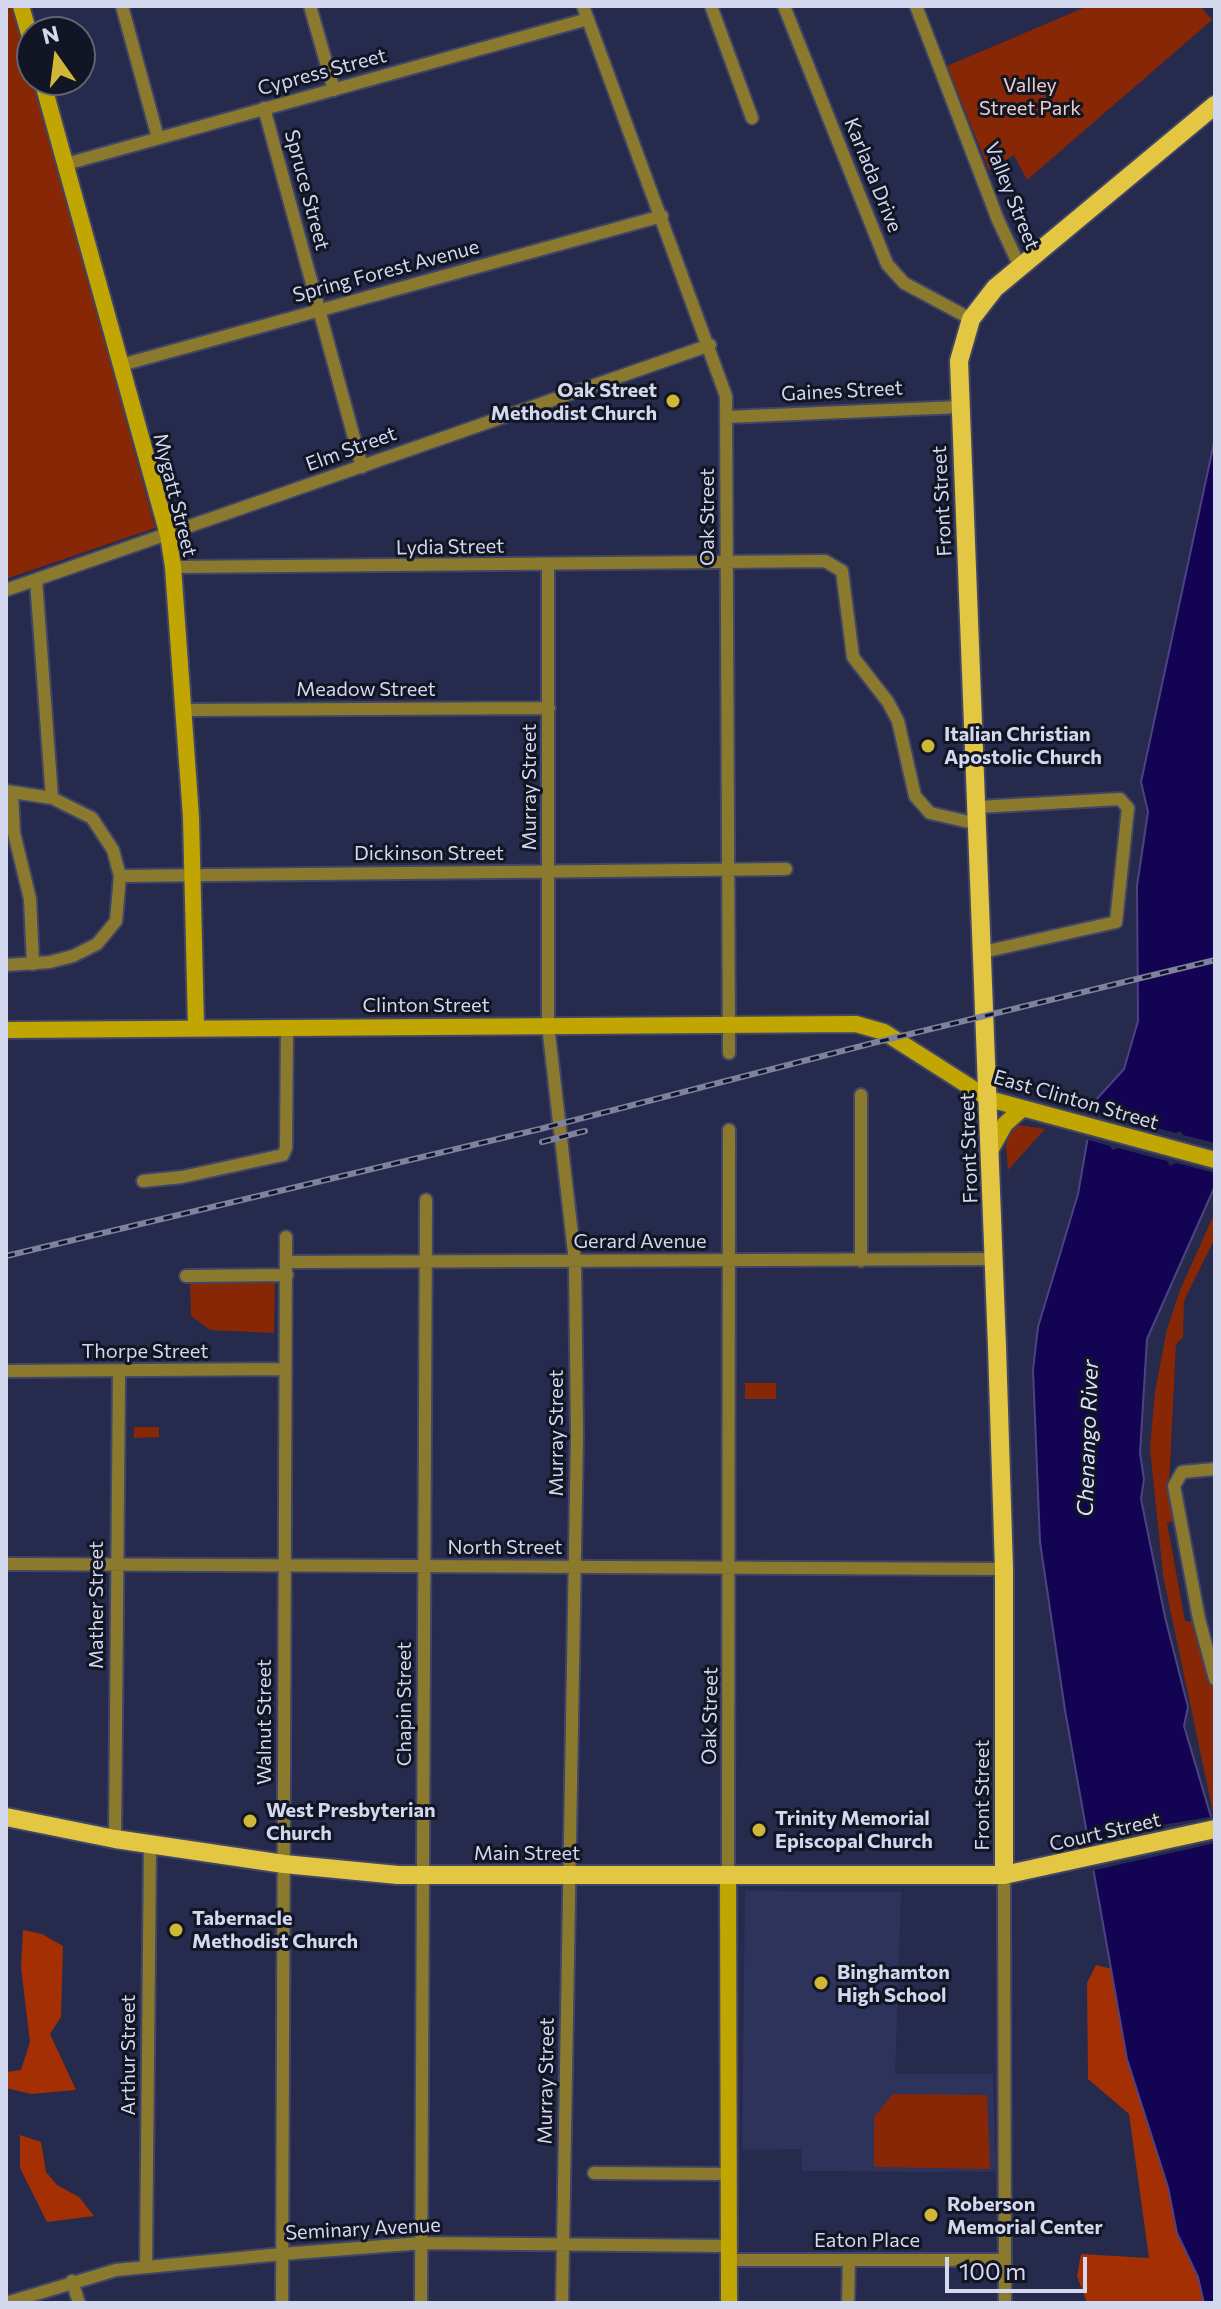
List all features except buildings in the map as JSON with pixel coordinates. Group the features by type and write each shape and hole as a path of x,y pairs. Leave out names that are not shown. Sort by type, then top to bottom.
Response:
{"main road":[{"name":"Front Street","path":"1004,1875 1004,1569 991,1149 959,361 971,319 995,288 1215,105"},
{"name":"Main Street","path":"6,1817 115,1839 284,1864 424,1875 1004,1875"},
{"name":"Court Street","path":"1004,1875 1215,1829"}],"street":[{"path":"122,6 158,138"},
{"path":"310,6 334,90"},
{"name":"Oak Street","path":"583,6 710,345 726,396 729,1053"},
{"path":"711,6 752,118"},
{"name":"Karlada Drive","path":"784,6 887,264 904,283 971,319"},
{"name":"Valley Street","path":"916,6 998,220 1020,267"},
{"name":"Cypress Street","path":"66,164 588,19"},
{"name":"Mygatt Street","path":"47,96 168,535 184,710 194,874 196,1027"},
{"name":"Spruce Street","path":"264,108 362,467"},
{"name":"Spring Forest Avenue","path":"121,365 662,216"},
{"name":"Elm Street","path":"6,590 710,345"},
{"name":"Gaines Street","path":"727,417 959,407"},
{"name":"Lydia Street","path":"173,567 548,566 825,561 842,571 853,657 888,702 898,721 915,796 930,813 978,815"},
{"name":"Murray Street","path":"548,566 548,1025 575,1261 574,1567 562,2303"},
{"path":"36,580 52,798"},
{"name":"Meadow Street","path":"184,710 549,708"},
{"path":"6,965 33,964 73,956 97,944 110,931 119,902 120,876 113,850 92,818 52,798 9,792 14,833 30,899 33,964"},
{"path":"978,815 1059,802 1120,799 1128,808 1116,922 983,952"},
{"name":"Dickinson Street","path":"120,876 786,869"},
{"name":"Clinton Street","path":"6,1030 847,1023"},
{"name":"East Clinton Street","path":"847,1023 884,1032 989,1099 1215,1160"},
{"path":"143,1181 197,1174 283,1155 286,1148 287,1026"},
{"path":"861,1095 861,1261"},
{"path":"991,1149 1005,1124 1023,1108"},
{"name":"Oak Street","path":"729,1130 729,2303"},
{"name":"Chapin Street","path":"421,2303 426,1200"},
{"name":"Walnut Street","path":"282,2303 286,1237"},
{"name":"Gerard Avenue","path":"186,1276 287,1268 426,1263 994,1259"},
{"name":"Thorpe Street","path":"6,1371 285,1369"},
{"name":"Mather Street","path":"115,1839 119,1372"},
{"path":"1215,1469 1178,1474 1175,1491 1208,1628 1215,1679"},
{"name":"North Street","path":"6,1564 117,1567 1004,1569"},
{"name":"Arthur Street","path":"146,2266 150,1844"},
{"name":"Front Street","path":"1004,1875 1005,2303"},
{"path":"594,2173 729,2174"},
{"name":"Seminary Avenue","path":"6,2303 72,2281 146,2266 422,2243 562,2244 729,2253"},
{"name":"Eaton Place","path":"729,2253 849,2260 1005,2260"},
{"path":"848,2303 849,2260"},
{"path":"72,2281 79,2303"}],"shaded area":[{"name":"Binghamton High School","path":"745,1891 901,1892 895,2074 993,2074 996,2172 802,2171 801,2149 742,2150"},
{"path":"23,1930 42,1934 63,1946 61,2017 50,2034 76,2090 31,2094 6,2088 6,2072 21,2070 30,2042 21,1968"},
{"path":"1096,1965 1112,1969 1127,2059 1168,2187 1177,2233 1198,2277 1204,2303 1087,2303 1077,2276 1081,2254 1149,2258 1129,2114 1088,2079 1087,1983"},
{"path":"20,2135 41,2142 46,2172 57,2185 79,2197 94,2216 47,2222 20,2168"}],"green space":[{"path":"6,6 15,6 18,16 16,96 39,96 155,528 6,579"},
{"name":"Valley Street Park","path":"1088,6 1200,6 1212,20 1027,180 1014,155 989,170 947,66"},
{"path":"1018,1125 1045,1129 1008,1170 1006,1145 1010,1131"},
{"path":"1215,1212 1215,1238 1184,1301 1183,1338 1176,1344 1169,1485 1176,1521 1167,1523 1185,1621 1194,1622 1198,1635 1211,1635 1215,1653 1215,1822 1163,1575 1150,1448 1155,1392 1167,1329 1180,1290"},
{"path":"190,1281 275,1281 274,1333 210,1330 191,1316"},
{"path":"745,1383 776,1383 776,1399 745,1399"},
{"path":"134,1427 159,1427 159,1437 134,1438"},
{"path":"893,2094 987,2095 990,2169 874,2167 874,2117"}],"water":[{"name":"Chenango River","path":"1215,438 1215,1186 1147,1339 1140,1453 1144,1479 1141,1499 1165,1617 1188,1707 1184,1726 1215,1830 1215,2303 1204,2303 1198,2277 1177,2233 1168,2187 1127,2059 1065,1710 1040,1542 1033,1370 1038,1327 1078,1194 1094,1102 1124,1069 1138,1021 1137,886 1148,812 1141,782"}],"pier":[{"path":"1089,1110 1176,1133 1180,1131 1183,1135 1215,1143 1215,1173 1176,1163 1170,1166 1167,1161 1118,1148 1113,1150 1110,1146 1085,1139"},
{"path":"1215,1816 1215,1843 1091,1871 1086,1845 1156,1826"}],"railway":[{"path":"6,1256 540,1129 873,1043 1215,960"},
{"path":"542,1142 585,1131"}],"place":[{"name":"Oak Street Methodist Church","path":"673,401"},
{"name":"Italian Christian Apostolic Church","path":"928,746"},
{"name":"West Presbyterian Church","path":"250,1821"},
{"name":"Trinity Memorial Episcopal Church","path":"759,1830"},
{"name":"Tabernacle Methodist Church","path":"176,1930"},
{"name":"Binghamton High School","path":"821,1983"},
{"name":"Roberson Memorial Center","path":"931,2215"}]}
